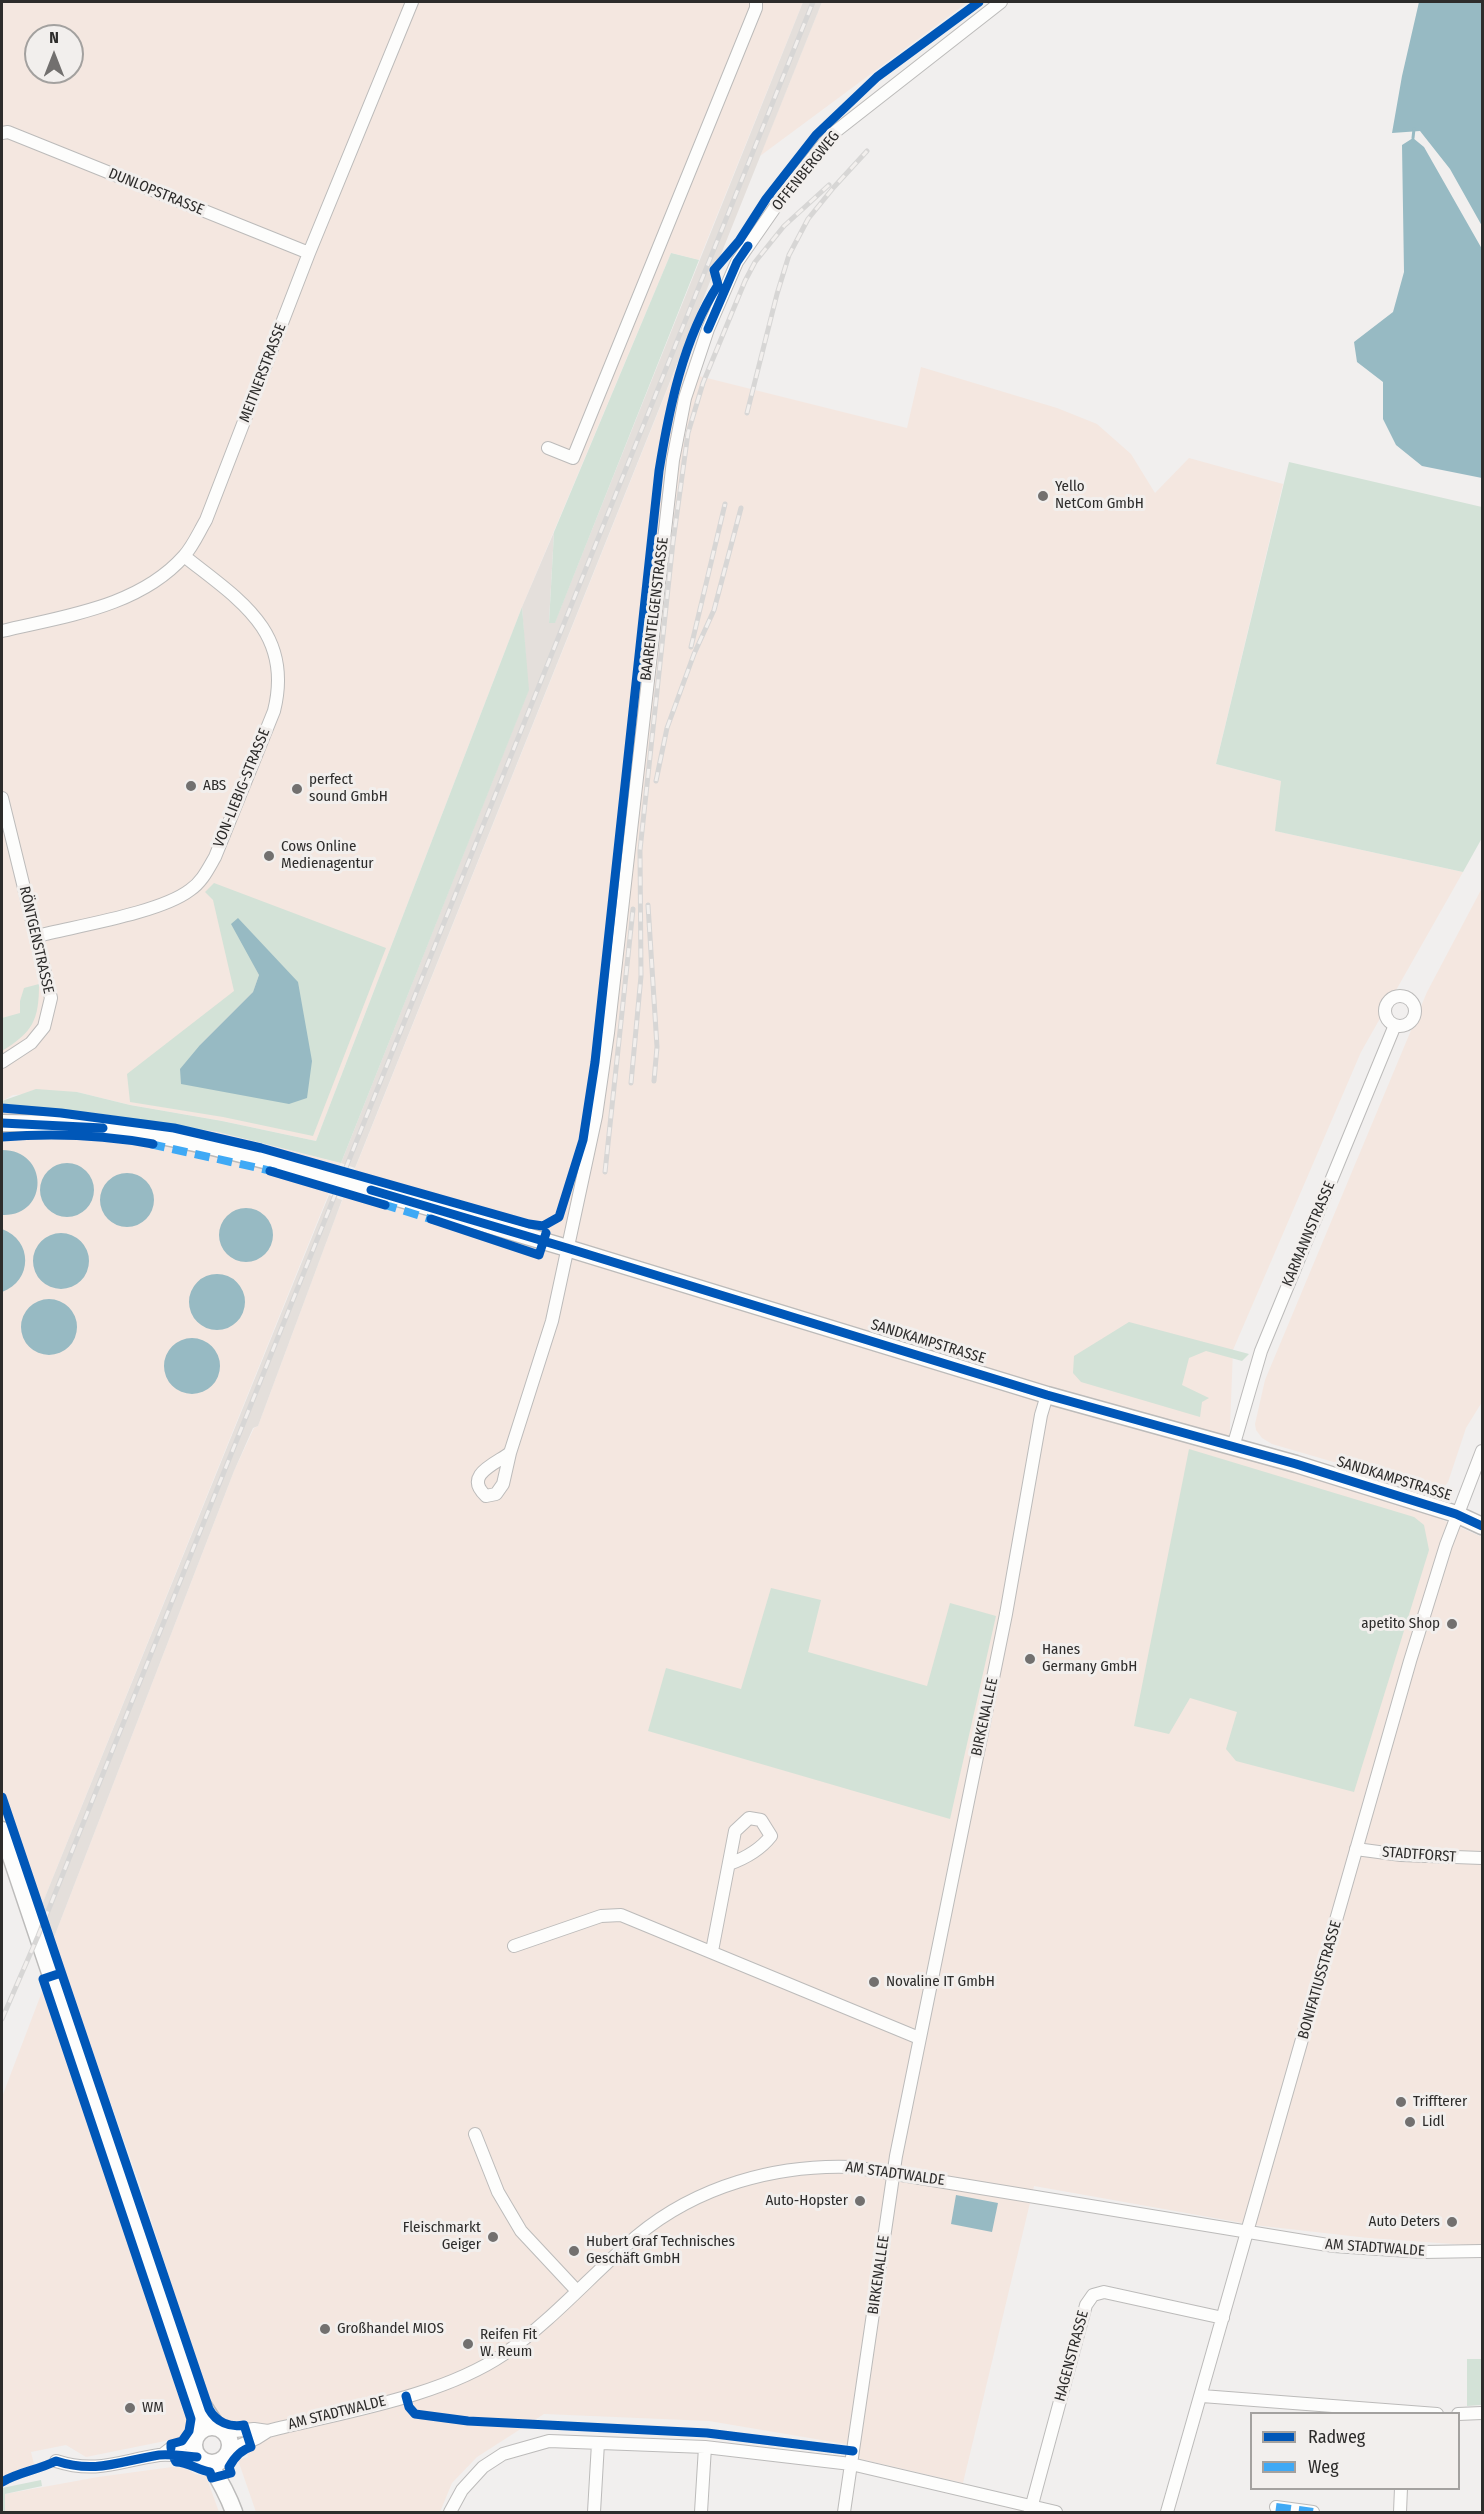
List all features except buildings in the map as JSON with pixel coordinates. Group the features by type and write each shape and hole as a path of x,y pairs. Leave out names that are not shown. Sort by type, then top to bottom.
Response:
{"street":[{"name":"MEITNERSTRASSE","path":"2,631 114,603 151,584 184,556 206,520 309,253 412,2"},
{"path":"548,448 573,458 756,8 756,2"},
{"name":"OFFENBERGWEG","path":"708,329 737,262 792,183 831,135 1001,2"},
{"name":"DUNLOPSTRASSE","path":"2,133 8,132 309,253"},
{"name":"BAARENTELGENSTRASSE","path":"567,1248 596,1116 608,1033 673,460 685,398 708,329"},
{"name":"VON-LIEBIG-STRASSE","path":"37,936 154,907 176,899 191,890 207,872 214,857 274,711 277,698 278,665 267,633 250,609 184,556"},
{"name":"RÖNTGENSTRASSE","path":"2,798 51,998 44,1027 31,1043 2,1062"},
{"name":"KARMANNSTRASSE","path":"1233,1447 1261,1351 1395,1025"},
{"name":"SANDKAMPSTRASSE","path":"2,1123 125,1130 214,1147 316,1174 567,1248 1047,1395 1233,1447 1456,1514 1482,1526"},
{"path":"510,1453 552,1321 567,1248"},
{"name":"BIRKENALLEE","path":"844,2512 894,2173 919,2038 1004,1625 1041,1415 1047,1395"},
{"name":"BONIFATIUSSTRASSE","path":"1167,2512 1202,2396 1416,1640 1456,1514 1482,1451"},
{"path":"2,1830 195,2393 230,2444 228,2454 232,2505"},
{"name":"STADTFORST","path":"1356,1849 1401,1855 1482,1858"},
{"path":"712,1951 729,1864"},
{"path":"514,1946 601,1916 621,1915 919,2038"},
{"path":"475,2134 498,2192 521,2231 577,2291"},
{"name":"AM STADTWALDE","path":"228,2454 268,2431 406,2396 452,2381 504,2354 535,2330 638,2235 666,2215 695,2198 775,2172 802,2168 853,2167 1248,2232 1374,2250 1482,2251"},
{"name":"HAGENSTRASSE","path":"1031,2509 1086,2305 1093,2295 1104,2292 1223,2318"},
{"path":"195,2393 194,2405 199,2449 232,2505"},
{"path":"1202,2396 1391,2412"},
{"path":"1460,2414 1482,2414"},
{"path":"199,2449 206,2427 221,2430"},
{"name":"AM STADTWALDE","path":"221,2430 268,2431"},
{"path":"450,2512 462,2490 483,2467 503,2454 549,2441 705,2447 851,2464 1031,2509 1056,2512"},
{"path":"594,2512 598,2443"},
{"path":"701,2512 705,2447"},
{"path":"56,2461 76,2468 92,2468 162,2455 171,2448 199,2449 221,2461 228,2454"},
{"path":"1400,2512 1401,2490"},
{"path":"1276,2507 1313,2512"}],"shaded area":[{"path":"2,2 803,2 699,260 671,253 522,607 316,1141 130,1105 77,1092 13,1095 2,1101"},
{"path":"803,2 822,2 355,1168 341,1163 528,691 522,607 554,532 549,622 555,622"},
{"path":"822,2 968,2 760,156"},
{"path":"671,253 699,260 555,623 549,623 554,532"},
{"path":"921,367 1057,408 1097,424 1131,454 1155,493 1189,458 1283,484 1216,764 1281,781 1280,832 1463,872 1361,1052 1233,1350 1229,1452 1429,1514 1482,1537 1482,2246 1368,2238 1254,2225 1034,2186 963,2483 856,2458 857,2446 709,2421 544,2414 477,2457 452,2483 440,2512 256,2512 238,2460 248,2457 246,2450 252,2448 245,2424 235,2426 223,2422 210,2406 142,2191 53,1940 234,1471 254,1428 258,1426 336,1216 675,370 907,428"},
{"path":"1289,462 1482,507 1482,838 1463,872 1275,831 1281,781 1216,764"},
{"path":"522,607 529,690 341,1163 218,1132 95,1113 5,1106 2,1101 36,1089 77,1092 130,1105 316,1141"},
{"path":"214,883 386,948 313,1136 223,1117 130,1102 127,1074 234,991 213,900 205,892","holes":["248,953 312,1060 200,1045 253,992 259,975"]},
{"path":"1482,888 1482,1402 1466,1428 1448,1482 1440,1493 1272,1444 1262,1438 1255,1424 1265,1380 1427,992"},
{"path":"39,984 38,1007 32,1024 21,1038 2,1051 2,1018 20,1013 20,1001 24,988"},
{"path":"2,1102 5,1106 95,1113 218,1132 341,1163 41,1907 2,1787"},
{"path":"329,1195 342,1200 258,1426 253,1428 234,1471 53,1940 41,1907"},
{"path":"1129,1322 1249,1354 1242,1361 1206,1351 1189,1358 1182,1385 1209,1398 1202,1402 1200,1417 1081,1382 1073,1373 1074,1356"},
{"path":"1189,1449 1414,1517 1424,1525 1429,1550 1354,1792 1236,1761 1226,1749 1237,1712 1190,1698 1169,1734 1134,1726"},
{"path":"771,1588 821,1600 808,1652 927,1686 950,1603 996,1616 950,1819 648,1731 666,1668 741,1689"},
{"path":"43,1989 187,2419 187,2430 180,2438 86,2457 66,2445 31,2452 34,2464 2,2477 2,2097"},
{"path":"1467,2359 1482,2359 1482,2405 1467,2406"},
{"path":"172,2467 185,2468 195,2474 206,2476 219,2512 5,2512 5,2494 98,2477"},
{"path":"41,2480 42,2486 5,2494 5,2512 2,2512 2,2488"}],"water":[{"path":"1419,2 1482,2 1482,226 1450,169 1420,131 1392,133"},
{"path":"1413,138 1424,147 1482,249 1482,478 1422,466 1396,445 1383,419 1383,382 1357,362 1354,342 1393,312 1404,272 1402,145"},
{"path":"238,918 298,982 312,1061 307,1098 289,1104 181,1084 180,1069 200,1045 253,992 259,975 231,924"},
{"path":"2,1150 18,1153 29,1160 38,1183 29,1206 17,1213 2,1215"},
{"path":"67,1163 77,1165 86,1171 92,1180 94,1190 92,1200 86,1209 77,1215 67,1217 57,1215 48,1209 42,1200 40,1190 42,1180 48,1171 57,1165"},
{"path":"127,1173 137,1175 146,1181 152,1190 154,1200 152,1210 146,1219 137,1225 127,1227 117,1225 108,1219 102,1210 100,1200 102,1190 108,1181 117,1175"},
{"path":"246,1208 256,1210 265,1216 271,1225 273,1235 271,1245 265,1254 256,1260 246,1262 236,1260 227,1254 221,1245 219,1235 221,1225 227,1216 236,1210"},
{"path":"2,1229 12,1234 19,1242 24,1251 25,1260 24,1270 19,1279 12,1287 2,1292"},
{"path":"61,1233 72,1235 81,1241 87,1250 89,1261 87,1272 81,1281 72,1287 61,1289 50,1287 41,1281 35,1272 33,1261 35,1250 41,1241 50,1235"},
{"path":"217,1274 228,1276 237,1282 243,1291 245,1302 243,1313 237,1322 228,1328 217,1330 206,1328 197,1322 191,1313 189,1302 191,1291 197,1282 206,1276"},
{"path":"49,1299 60,1301 69,1307 75,1316 77,1327 75,1338 69,1347 60,1353 49,1355 38,1353 29,1347 23,1338 21,1327 23,1316 29,1307 38,1301"},
{"path":"192,1338 203,1340 212,1346 218,1355 220,1366 218,1377 212,1386 203,1392 192,1394 181,1392 172,1386 166,1377 164,1366 166,1355 172,1346 181,1340"},
{"path":"956,2195 998,2203 992,2232 951,2224"}],"waterway":[{"path":"1413,138 1414,129"}],"railway":[{"path":"2,2019 38,1936 813,2"},
{"path":"747,413 789,255 808,219 867,151"},
{"path":"631,1083 641,976 640,850 673,542 688,433 703,383 755,262 784,226 829,185"},
{"path":"691,647 725,504"},
{"path":"656,781 667,728 694,654 714,610 741,508"},
{"path":"648,905 657,1047 654,1081"},
{"path":"605,1172 633,909"}],"marked path":[{"path":"150,1144 276,1172"},
{"path":"382,1204 437,1221"},
{"path":"1276,2507 1313,2512"}],"cycle path":[{"path":"2,1108 61,1113 174,1128 261,1148 529,1224 543,1226 559,1217 583,1140 595,1062 659,471 679,375 695,328 718,285 714,270 739,241 766,199 816,135 877,77 979,2"},
{"path":"708,329 737,262 748,246"},
{"path":"2,1123 103,1128"},
{"path":"2,1137 78,1136 153,1144"},
{"path":"270,1171 385,1205"},
{"path":"371,1190 1047,1395 1296,1464 1456,1514 1482,1526"},
{"path":"431,1219 539,1255 546,1233"},
{"path":"2,1797 209,2409 224,2423 234,2426 244,2425 251,2447 235,2458 229,2467 231,2473 212,2478 210,2472 176,2462 173,2456"},
{"path":"61,1973 43,1979 191,2419 189,2431 182,2441 171,2444 171,2448"},
{"path":"406,2396 409,2407 415,2414 468,2421 707,2433 853,2451"},
{"path":"2,2482 56,2461 70,2465 96,2466 159,2455 197,2457"}],"place":[{"name":"Yello NetCom GmbH","path":"1043,496"},
{"name":"ABS","path":"191,786"},
{"name":"perfect sound GmbH","path":"297,789"},
{"name":"Cows Online Medienagentur","path":"269,856"},
{"name":"apetito Shop","path":"1452,1624"},
{"name":"Hanes Germany GmbH","path":"1030,1659"},
{"name":"Novaline IT GmbH","path":"874,1982"},
{"name":"Triffterer","path":"1401,2102"},
{"name":"Lidl","path":"1410,2122"},
{"name":"Auto-Hopster","path":"860,2201"},
{"name":"Auto Deters","path":"1452,2222"},
{"name":"Fleischmarkt Geiger","path":"493,2237"},
{"name":"Hubert Graf Technisches Geschäft GmbH","path":"574,2251"},
{"name":"Großhandel MIOS","path":"325,2329"},
{"name":"Reifen Fit W. Reum","path":"468,2344"},
{"name":"WM","path":"130,2408"}]}
